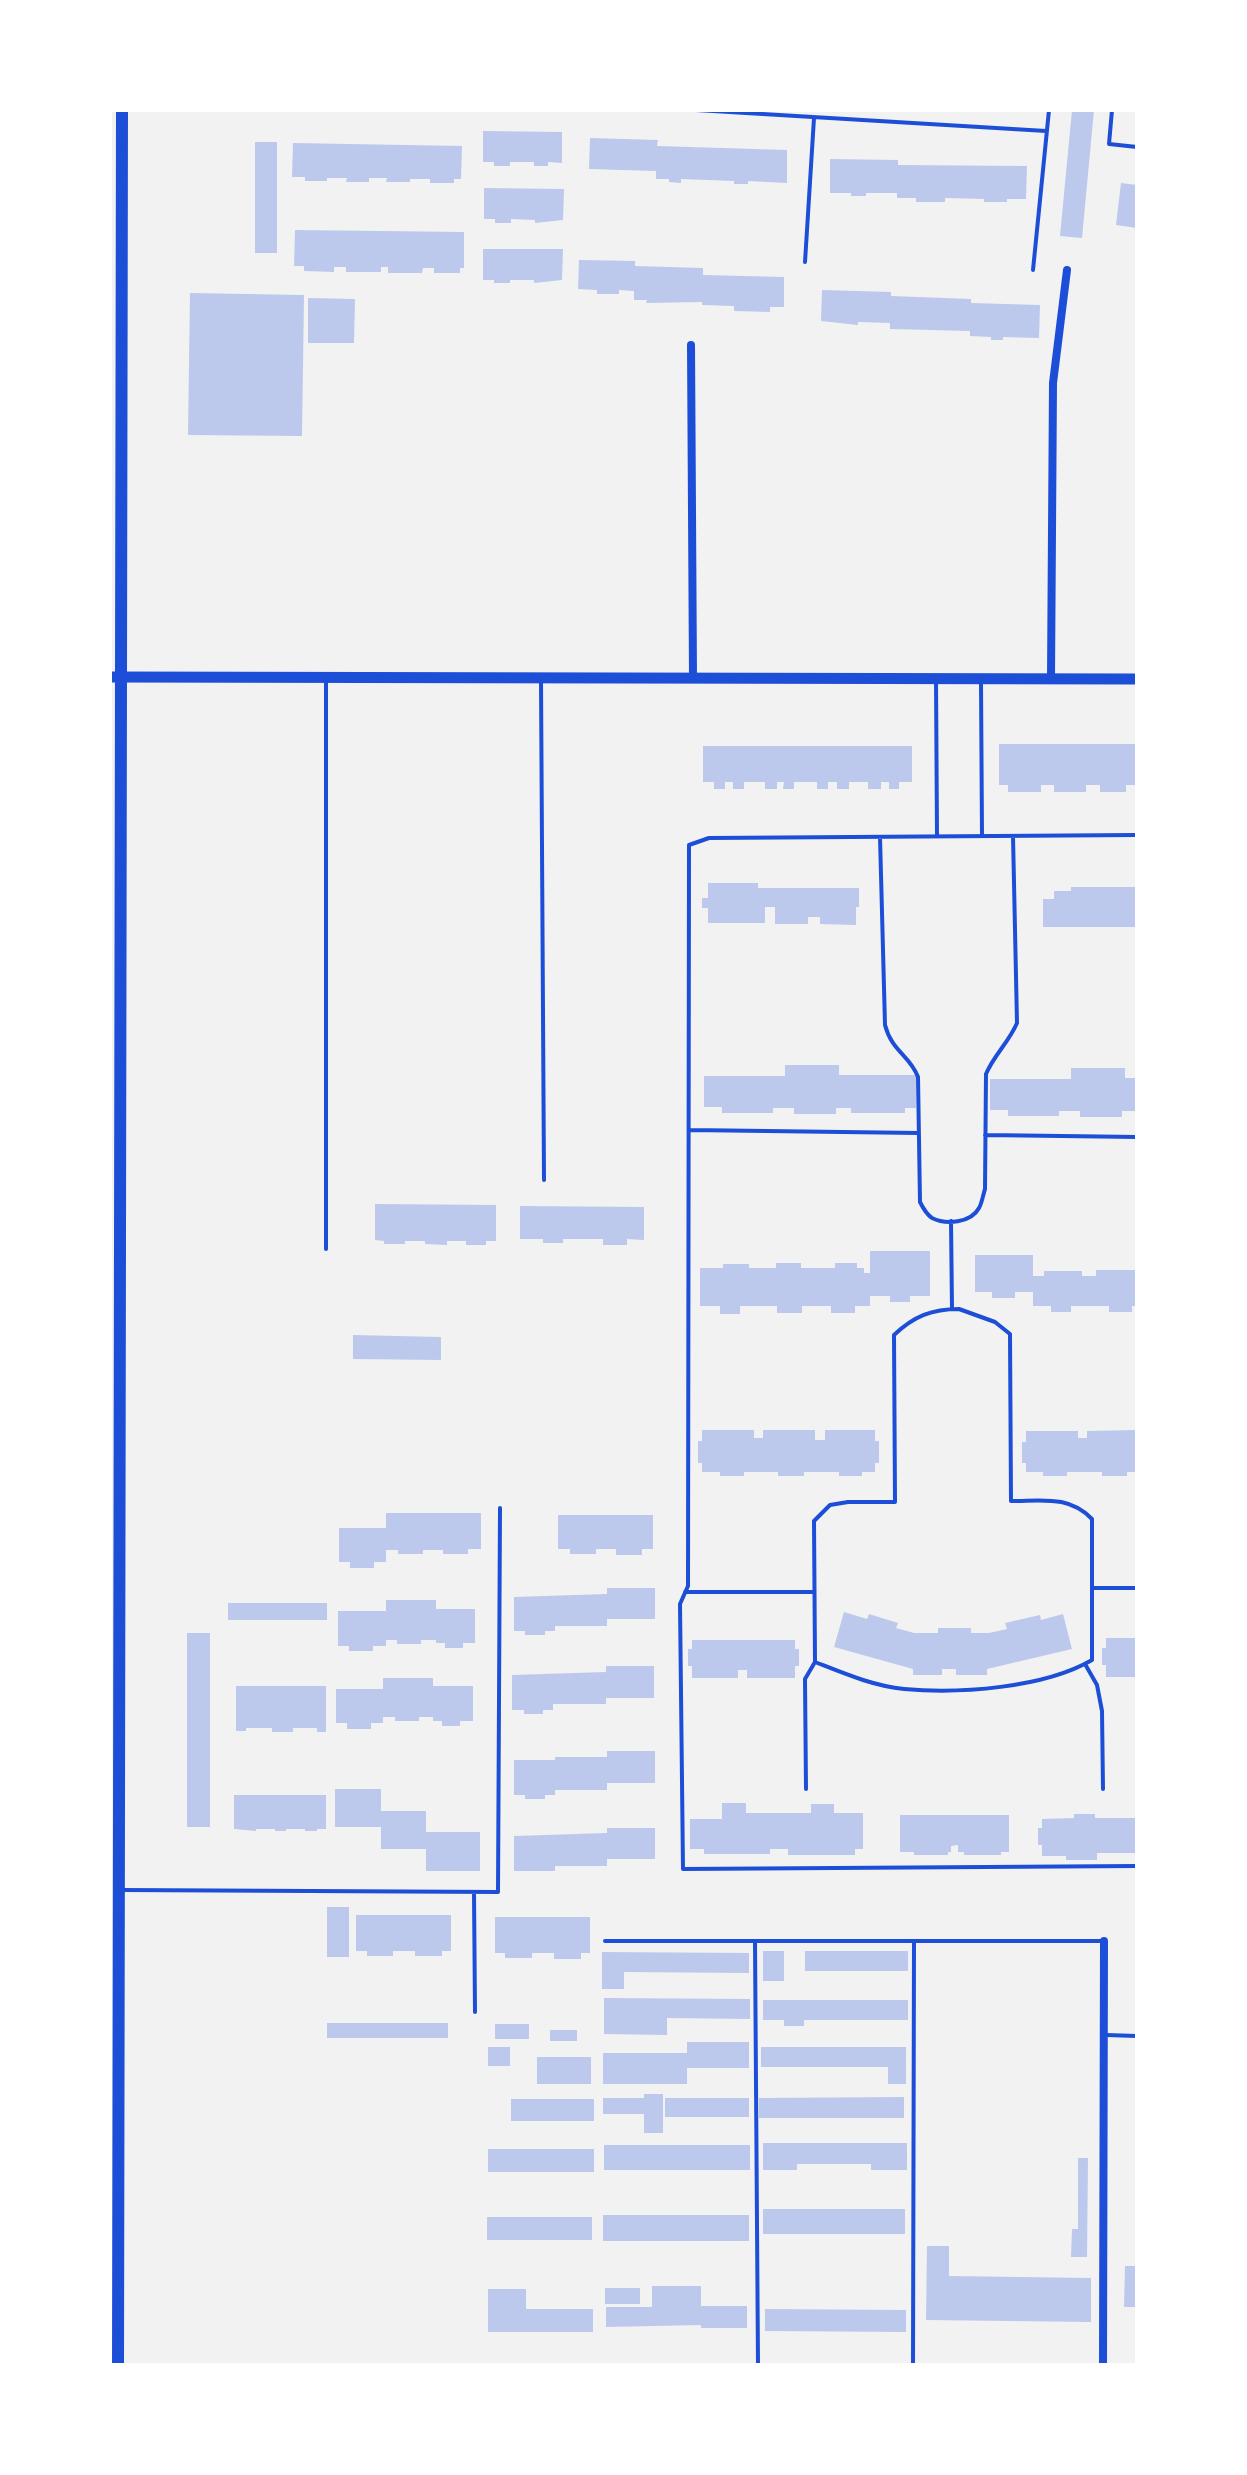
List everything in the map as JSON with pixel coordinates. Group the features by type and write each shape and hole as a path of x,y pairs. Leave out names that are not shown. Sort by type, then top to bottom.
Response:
{"main road":[{"path":"118,2365 116,677 122,110"}],"street":[{"path":"1051,678 1053,383 1067,270"},
{"path":"691,345 693,678"},
{"path":"116,677 1137,679"},
{"path":"1103,2365 1104,1941"}],"lane":[{"path":"696,110 1046,131"},
{"path":"1033,270 1049,110"},
{"path":"1112,110 1109,144 1137,147"},
{"path":"805,262 814,118"},
{"path":"326,678 326,1249"},
{"path":"541,678 544,1180"},
{"path":"936,678 937,836"},
{"path":"981,678 982,836"},
{"path":"1137,835 709,838 689,845 688,1586 680,1604 683,1869 1137,1866"},
{"path":"880,837 885,1025 888,1038 914,1066 918,1077 920,1202 934,1219 951,1221 971,1217 980,1207 985,1189 986,1074 991,1062 1011,1039 1017,1023 1013,836"},
{"path":"689,1130 919,1133"},
{"path":"985,1135 1137,1137"},
{"path":"951,1221 952,1309"},
{"path":"806,1789 805,1679 815,1662 814,1521 830,1505 895,1502 894,1335 907,1322 923,1313 952,1309 995,1322 1010,1334 1011,1501 1072,1504 1092,1519 1092,1660 1075,1669 996,1687 903,1689 859,1679 815,1662"},
{"path":"119,1890 498,1892 500,1508"},
{"path":"1092,1588 1137,1588"},
{"path":"685,1592 814,1592"},
{"path":"1085,1664 1097,1685 1102,1711 1103,1789"},
{"path":"474,1892 475,2012"},
{"path":"605,1941 1104,1941"},
{"path":"755,1941 758,2365"},
{"path":"913,2365 914,1941"},
{"path":"1104,2035 1137,2036"}],"building":[{"path":"1072,110 1094,110 1082,238 1060,236"},
{"path":"483,131 562,132 562,163 548,162 548,166 534,166 534,162 510,162 510,166 494,166 494,162 483,162"},
{"path":"590,138 658,140 657,146 787,150 787,183 748,181 748,184 734,184 734,181 681,179 681,183 656,179 656,171 589,169"},
{"path":"255,142 277,142 277,253 255,253"},
{"path":"293,143 462,146 461,179 454,179 454,183 430,183 430,179 386,182 387,178 369,178 369,182 346,182 347,178 305,181 305,177 292,177"},
{"path":"830,159 898,160 898,165 1027,166 1026,199 984,202 984,199 945,198 945,202 916,202 916,198 897,198 897,193 851,196 851,193 830,193"},
{"path":"1121,183 1137,185 1137,228 1116,225"},
{"path":"484,188 564,189 563,220 535,223 535,220 511,219 511,223 495,223 495,219 484,219"},
{"path":"295,230 464,232 464,268 460,268 460,273 434,273 434,268 423,268 422,273 388,273 388,267 381,267 381,272 346,272 346,267 334,267 334,272 304,271 304,266 294,266"},
{"path":"483,249 563,249 562,280 494,283 494,280 483,280"},
{"path":"579,260 635,261 635,266 703,268 703,275 784,277 784,307 770,307 770,312 734,311 734,306 702,305 702,302 646,303 647,300 634,300 634,291 597,294 597,290 578,289"},
{"path":"822,290 891,292 891,296 971,299 971,303 1040,305 1039,338 1003,337 1003,340 991,340 991,337 970,336 970,331 890,329 890,323 858,322 858,325 821,321"},
{"path":"190,293 304,295 302,436 188,435"},
{"path":"308,298 355,299 354,343 308,343"},
{"path":"999,744 1137,744 1137,785 1126,785 1126,792 1100,792 1100,785 1086,785 1086,792 1054,792 1054,785 1041,785 1041,792 1008,792 1008,785 999,785"},
{"path":"703,746 912,746 912,782 899,782 899,789 889,789 889,782 881,782 881,789 868,789 868,782 849,782 849,789 837,789 837,782 828,782 828,789 817,789 817,782 794,782 794,789 783,789 784,782 777,782 777,789 765,789 765,782 744,782 744,789 733,789 733,782 725,782 725,789 714,789 714,782 703,782"},
{"path":"708,883 758,883 758,888 859,888 856,925 820,924 820,917 808,917 808,924 775,924 775,907 765,907 765,923 708,923 708,908 702,908 702,898 708,898"},
{"path":"1071,887 1137,887 1137,927 1043,927 1043,899 1054,899 1054,891 1071,891"},
{"path":"785,1065 839,1065 839,1075 916,1075 916,1108 905,1108 905,1113 851,1113 851,1108 836,1108 836,1114 794,1114 794,1108 773,1108 773,1113 722,1113 722,1107 704,1107 704,1076 785,1076"},
{"path":"1071,1068 1125,1068 1125,1078 1137,1078 1137,1111 1122,1111 1122,1117 1080,1117 1080,1111 1059,1111 1059,1116 1008,1116 1008,1110 990,1110 990,1079 1071,1079"},
{"path":"375,1204 496,1205 496,1241 486,1241 486,1245 466,1245 466,1241 447,1241 447,1245 425,1244 425,1241 384,1244 384,1241 375,1240"},
{"path":"520,1206 644,1207 644,1240 627,1239 627,1245 603,1245 603,1239 563,1239 563,1243 543,1243 543,1239 520,1239"},
{"path":"870,1251 930,1251 930,1296 910,1296 910,1302 890,1302 890,1296 870,1296 870,1306 855,1306 855,1313 831,1313 831,1306 802,1306 802,1313 777,1313 777,1306 740,1306 740,1314 720,1314 720,1306 700,1306 700,1268 749,1264 749,1268 776,1268 776,1263 801,1263 801,1268 835,1268 835,1263 857,1263 857,1268 864,1268 864,1273 870,1273"},
{"path":"975,1255 1033,1255 1033,1276 1044,1276 1044,1271 1082,1271 1082,1276 1096,1276 1096,1270 1136,1270 1137,1306 1132,1306 1132,1312 1109,1312 1109,1306 1071,1306 1071,1312 1051,1312 1051,1306 1033,1306 1033,1292 1015,1292 1015,1298 992,1298 992,1292 975,1292"},
{"path":"353,1335 441,1337 441,1360 353,1359"},
{"path":"702,1430 754,1430 754,1438 763,1438 763,1430 815,1430 815,1440 825,1440 825,1430 875,1430 875,1441 879,1441 879,1463 875,1463 875,1472 862,1472 862,1476 839,1476 839,1472 778,1476 778,1472 744,1472 744,1476 720,1476 720,1472 702,1472 702,1463 698,1463 698,1441 702,1441"},
{"path":"1137,1430 1137,1472 1127,1472 1127,1476 1067,1472 1067,1476 1043,1476 1043,1472 1026,1472 1026,1463 1022,1463 1022,1442 1026,1442 1026,1431 1078,1431 1078,1438 1087,1438 1087,1431"},
{"path":"386,1513 481,1513 481,1549 468,1549 468,1554 423,1550 423,1554 398,1554 398,1550 386,1550 386,1562 374,1562 374,1568 350,1568 350,1562 339,1562 339,1528 386,1528"},
{"path":"558,1515 653,1515 653,1549 642,1549 642,1555 616,1555 616,1549 596,1549 596,1554 570,1554 570,1549 558,1549"},
{"path":"607,1588 655,1588 655,1619 607,1619 607,1626 555,1626 555,1631 545,1631 545,1635 525,1635 525,1631 514,1631 514,1597 607,1594"},
{"path":"386,1600 436,1600 436,1609 475,1609 475,1643 463,1643 463,1648 445,1648 445,1643 436,1643 436,1640 421,1640 421,1644 397,1644 397,1640 386,1640 386,1646 373,1646 373,1651 349,1651 349,1646 338,1646 338,1611 386,1611"},
{"path":"228,1603 327,1603 327,1620 228,1620"},
{"path":"844,1612 867,1619 869,1614 898,1623 896,1628 914,1633 938,1633 938,1628 971,1628 971,1633 989,1633 1007,1629 1005,1623 1040,1615 1041,1620 1063,1614 1072,1649 987,1669 987,1675 956,1675 956,1669 942,1669 942,1675 913,1675 913,1669 834,1647"},
{"path":"187,1633 210,1633 210,1827 187,1827"},
{"path":"1106,1638 1137,1638 1137,1677 1106,1677 1102,1648 1106,1648"},
{"path":"692,1640 795,1640 795,1649 799,1649 799,1666 795,1666 795,1678 747,1678 747,1670 738,1670 738,1678 692,1678 688,1649 692,1649"},
{"path":"606,1666 654,1666 654,1698 606,1698 606,1704 553,1704 553,1710 543,1710 543,1714 524,1714 524,1710 512,1710 512,1675 606,1672"},
{"path":"383,1678 433,1678 433,1686 473,1686 473,1721 460,1721 460,1726 442,1726 442,1721 433,1721 433,1717 419,1717 419,1721 395,1721 395,1717 383,1717 383,1723 371,1723 371,1729 347,1729 347,1723 336,1723 336,1689 383,1689"},
{"path":"236,1686 326,1686 326,1732 317,1732 317,1728 293,1728 293,1732 272,1732 272,1728 236,1731"},
{"path":"607,1751 655,1751 655,1783 607,1783 607,1790 555,1790 555,1795 545,1795 545,1799 525,1799 525,1795 514,1795 514,1760 607,1757"},
{"path":"335,1789 381,1789 381,1811 426,1811 426,1832 480,1832 480,1871 426,1871 426,1849 381,1849 381,1827 335,1827"},
{"path":"234,1795 326,1795 326,1829 234,1829"},
{"path":"722,1803 746,1803 746,1813 811,1813 811,1804 834,1804 834,1813 863,1813 863,1849 855,1849 855,1855 788,1855 788,1849 770,1849 770,1854 704,1854 704,1849 690,1849 690,1819 722,1819"},
{"path":"1074,1814 1095,1814 1095,1818 1137,1818 1137,1853 1097,1853 1097,1860 1042,1856 1042,1845 1038,1845 1038,1828 1042,1828 1042,1819 1074,1818"},
{"path":"900,1815 1009,1815 1009,1852 1001,1852 1001,1855 964,1855 964,1852 958,1852 958,1845 951,1846 948,1855 900,1852"},
{"path":"607,1828 655,1828 655,1859 607,1859 607,1866 555,1866 555,1871 514,1871 514,1836 607,1833"},
{"path":"327,1907 349,1907 349,1957 327,1957"},
{"path":"356,1915 451,1915 451,1951 442,1951 442,1956 415,1956 415,1951 393,1951 393,1956 367,1956 367,1951 356,1951"},
{"path":"495,1917 590,1917 590,1953 581,1953 581,1959 554,1959 554,1953 532,1953 532,1958 505,1958 505,1953 495,1953"},
{"path":"763,1951 784,1951 784,1981 763,1981"},
{"path":"805,1951 908,1951 908,1971 805,1971"},
{"path":"602,1952 749,1953 749,1973 624,1972 624,1989 602,1989"},
{"path":"604,1998 750,1999 750,2019 667,2018 667,2035 604,2034"},
{"path":"763,2000 908,2000 908,2020 804,2020 804,2026 784,2026 784,2020 763,2020"},
{"path":"327,2023 448,2023 448,2038 327,2038"},
{"path":"495,2024 529,2024 529,2039 495,2039"},
{"path":"550,2030 577,2030 577,2041 550,2041"},
{"path":"687,2042 749,2042 749,2068 687,2068 687,2084 603,2084 603,2053 687,2053"},
{"path":"488,2047 510,2047 510,2066 488,2066"},
{"path":"761,2047 906,2047 906,2084 888,2084 888,2067 761,2067"},
{"path":"537,2057 591,2057 591,2084 537,2084"},
{"path":"644,2094 663,2094 663,2133 644,2133 644,2114 603,2114 603,2098 644,2098"},
{"path":"904,2097 904,2118 759,2118 759,2098"},
{"path":"665,2098 749,2098 749,2117 665,2117"},
{"path":"511,2099 594,2099 594,2121 511,2121"},
{"path":"763,2143 907,2143 907,2170 871,2170 871,2164 797,2164 797,2170 763,2170"},
{"path":"604,2145 750,2145 750,2170 604,2170"},
{"path":"488,2149 594,2149 594,2172 488,2172"},
{"path":"1078,2158 1088,2158 1087,2257 1071,2257 1072,2229 1078,2229"},
{"path":"763,2209 905,2209 905,2234 763,2234"},
{"path":"603,2215 749,2215 749,2241 603,2241"},
{"path":"487,2217 592,2217 592,2240 487,2240"},
{"path":"927,2246 949,2246 949,2276 1091,2278 1091,2322 926,2320"},
{"path":"1125,2266 1137,2266 1137,2307 1124,2307"},
{"path":"652,2286 701,2286 701,2306 747,2306 747,2328 701,2328 701,2325 606,2327 606,2307 652,2307"},
{"path":"605,2288 640,2288 640,2304 605,2304"},
{"path":"488,2289 526,2289 526,2309 593,2309 593,2332 488,2332"},
{"path":"765,2309 906,2310 906,2332 765,2331"}]}
